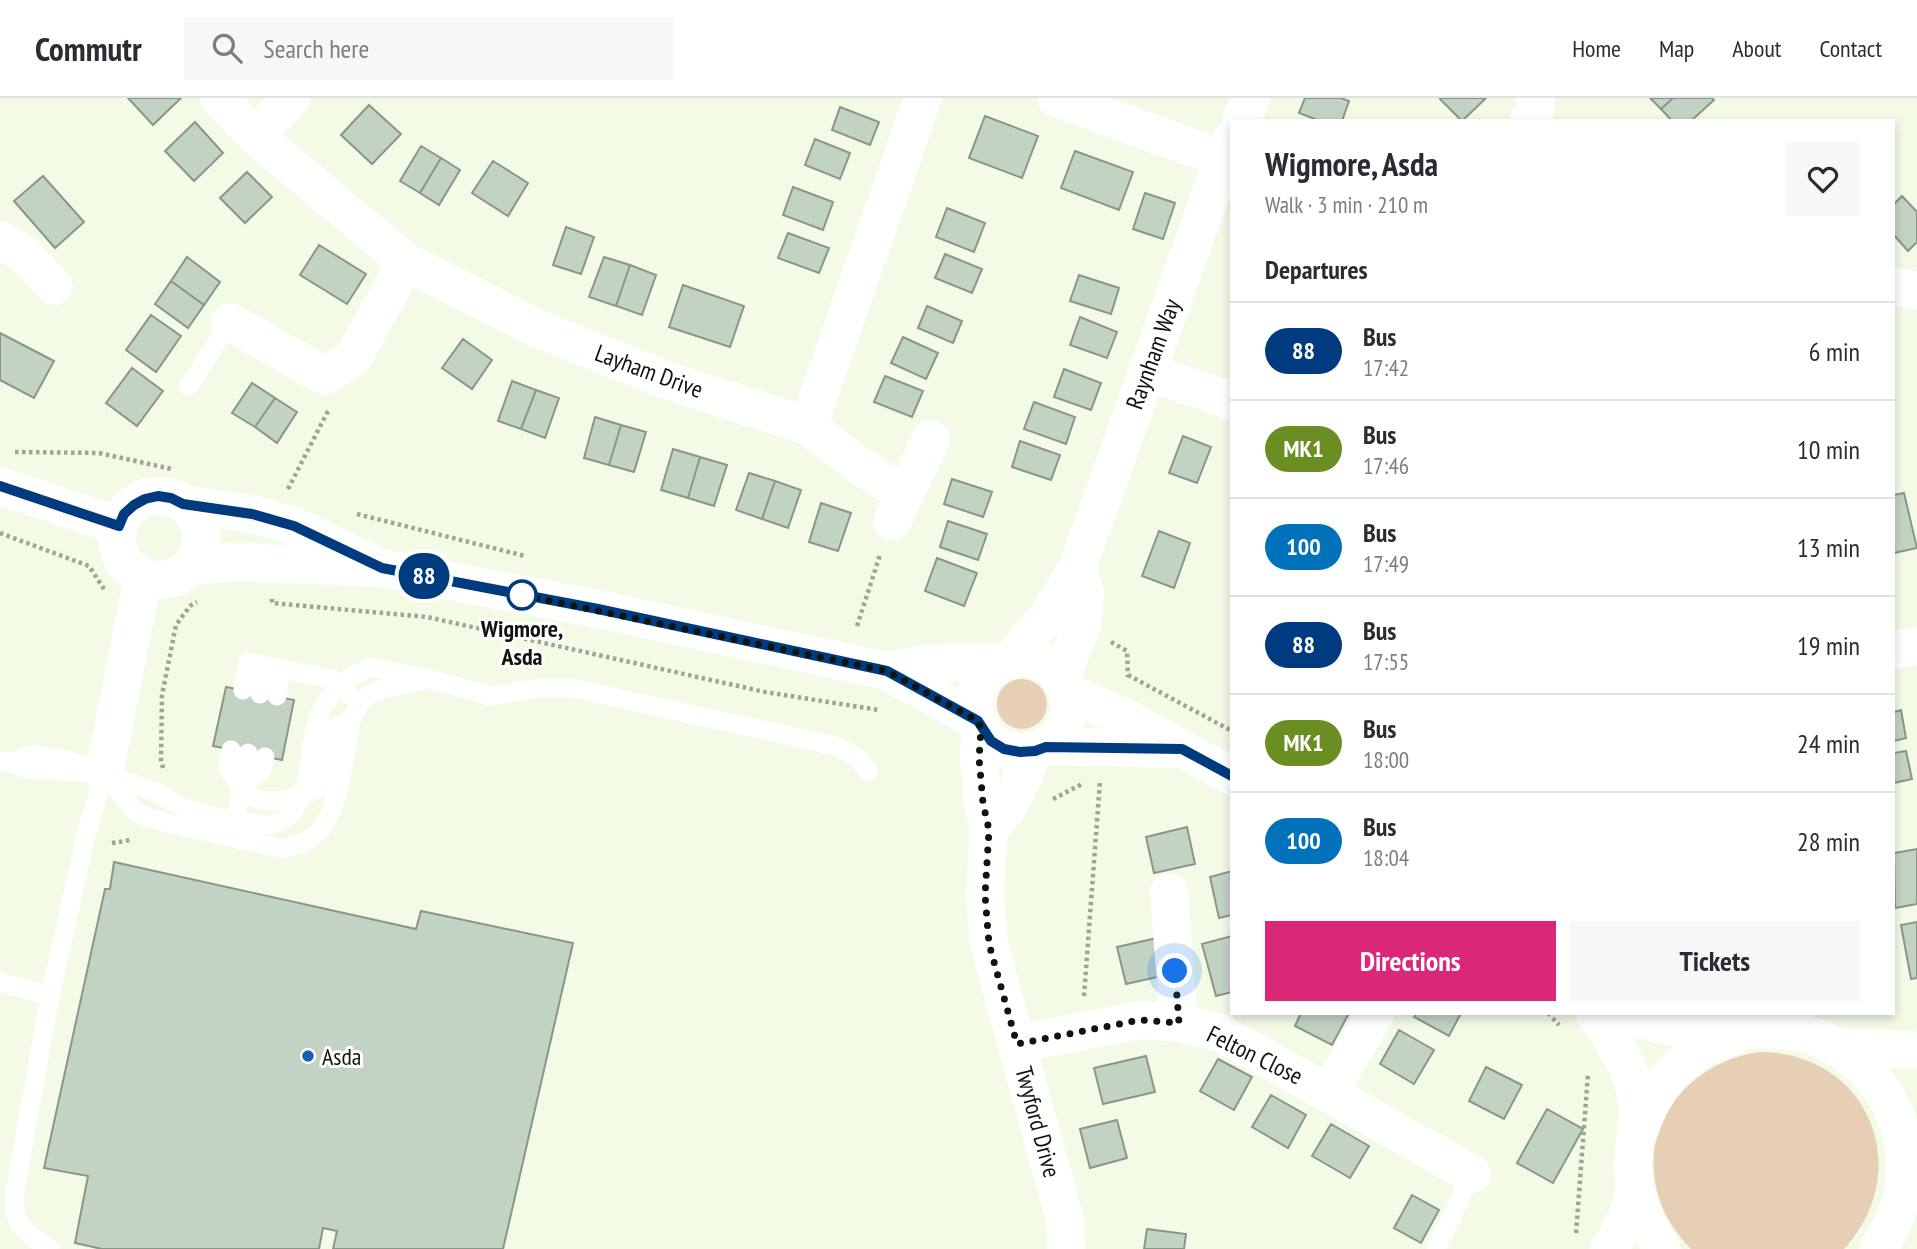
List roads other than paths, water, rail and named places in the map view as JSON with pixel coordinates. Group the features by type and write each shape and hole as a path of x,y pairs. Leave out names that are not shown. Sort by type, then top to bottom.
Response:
{"street":[{"name":"Layham Drive","path":"219,98 255,136 406,262 536,328 666,380 808,426 863,468 899,508 931,439"},
{"path":"255,136 291,98"},
{"path":"808,426 923,98"},
{"path":"1056,98 1228,149"},
{"path":"1242,119 1251,98"},
{"path":"1530,119 1534,116 1536,98"},
{"name":"Raynham Way","path":"1007,660 1048,615 1077,569 1228,149"},
{"path":"0,240 24,254 54,286"},
{"path":"230,323 325,376 353,358 406,262"},
{"path":"1895,286 1917,291"},
{"path":"1147,372 1230,400"},
{"path":"2,469 119,526"},
{"path":"181,487 171,498 158,496 145,499 124,514 119,526 119,551 132,571 143,577 169,579 181,574 196,583"},
{"path":"181,487 252,514 294,526 382,568"},
{"path":"181,487 200,533 196,583"},
{"path":"196,583 236,562 382,568 598,609 887,671 980,725"},
{"path":"989,830 1007,809 1040,749 1061,732 1069,713 1065,685 1083,622 1085,592 1077,569"},
{"path":"104,774 143,577"},
{"path":"1895,650 1917,646"},
{"path":"1007,660 984,676 975,709 980,725 991,741 1004,749 1020,752 1040,749 1182,749"},
{"path":"887,671 928,663 1040,660 1065,685 1230,775"},
{"name":"Twyford Drive","path":"980,725 979,758 983,803 989,830 985,895 989,944 1065,1220 1066,1249"},
{"name":"Felton Close","path":"1169,892 1179,1023"},
{"name":"Felton Close","path":"1329,1092 1375,1015"},
{"path":"1632,1015 1669,1028 1694,1031 1780,1030 1810,1035 1838,1047 1872,1074 1895,1111 1906,1153 1910,1188 1879,1249"},
{"name":"Felton Close","path":"1017,1044 1140,1020 1179,1023 1222,1033 1472,1174"},
{"path":"1578,1021 1611,1035 1636,1094 1634,1195 1624,1223 1592,1247"},
{"path":"1662,1249 1648,1227 1637,1197 1635,1153 1646,1108 1664,1080 1688,1057 1718,1040 1751,1031"},
{"path":"1838,1047 1917,1050"}],"lane":[{"path":"189,386 230,323"},
{"path":"104,774 137,813 163,821 283,849 298,845 318,833 331,812 354,713 342,685 332,679 274,667 248,662 260,693 274,667"},
{"path":"6,761 33,754 68,760 155,792 190,810 265,825 289,817 303,794 313,735 319,716 330,697 355,674 370,667 426,678 491,696 538,688 572,688 836,746 858,758 868,771"},
{"path":"241,787 252,797 276,801 321,788 334,727 354,713 368,694 392,686 408,687 426,678"},
{"path":"235,820 248,753"},
{"path":"50,1249 21,1227 14,1213 18,1171 50,996 86,835 104,774"},
{"path":"0,982 50,996"},
{"path":"1436,1249 1472,1174"}],"place":[{"name":"Wigmore, Asda","path":"522,595"},
{"name":"Asda","path":"308,1056"}]}
